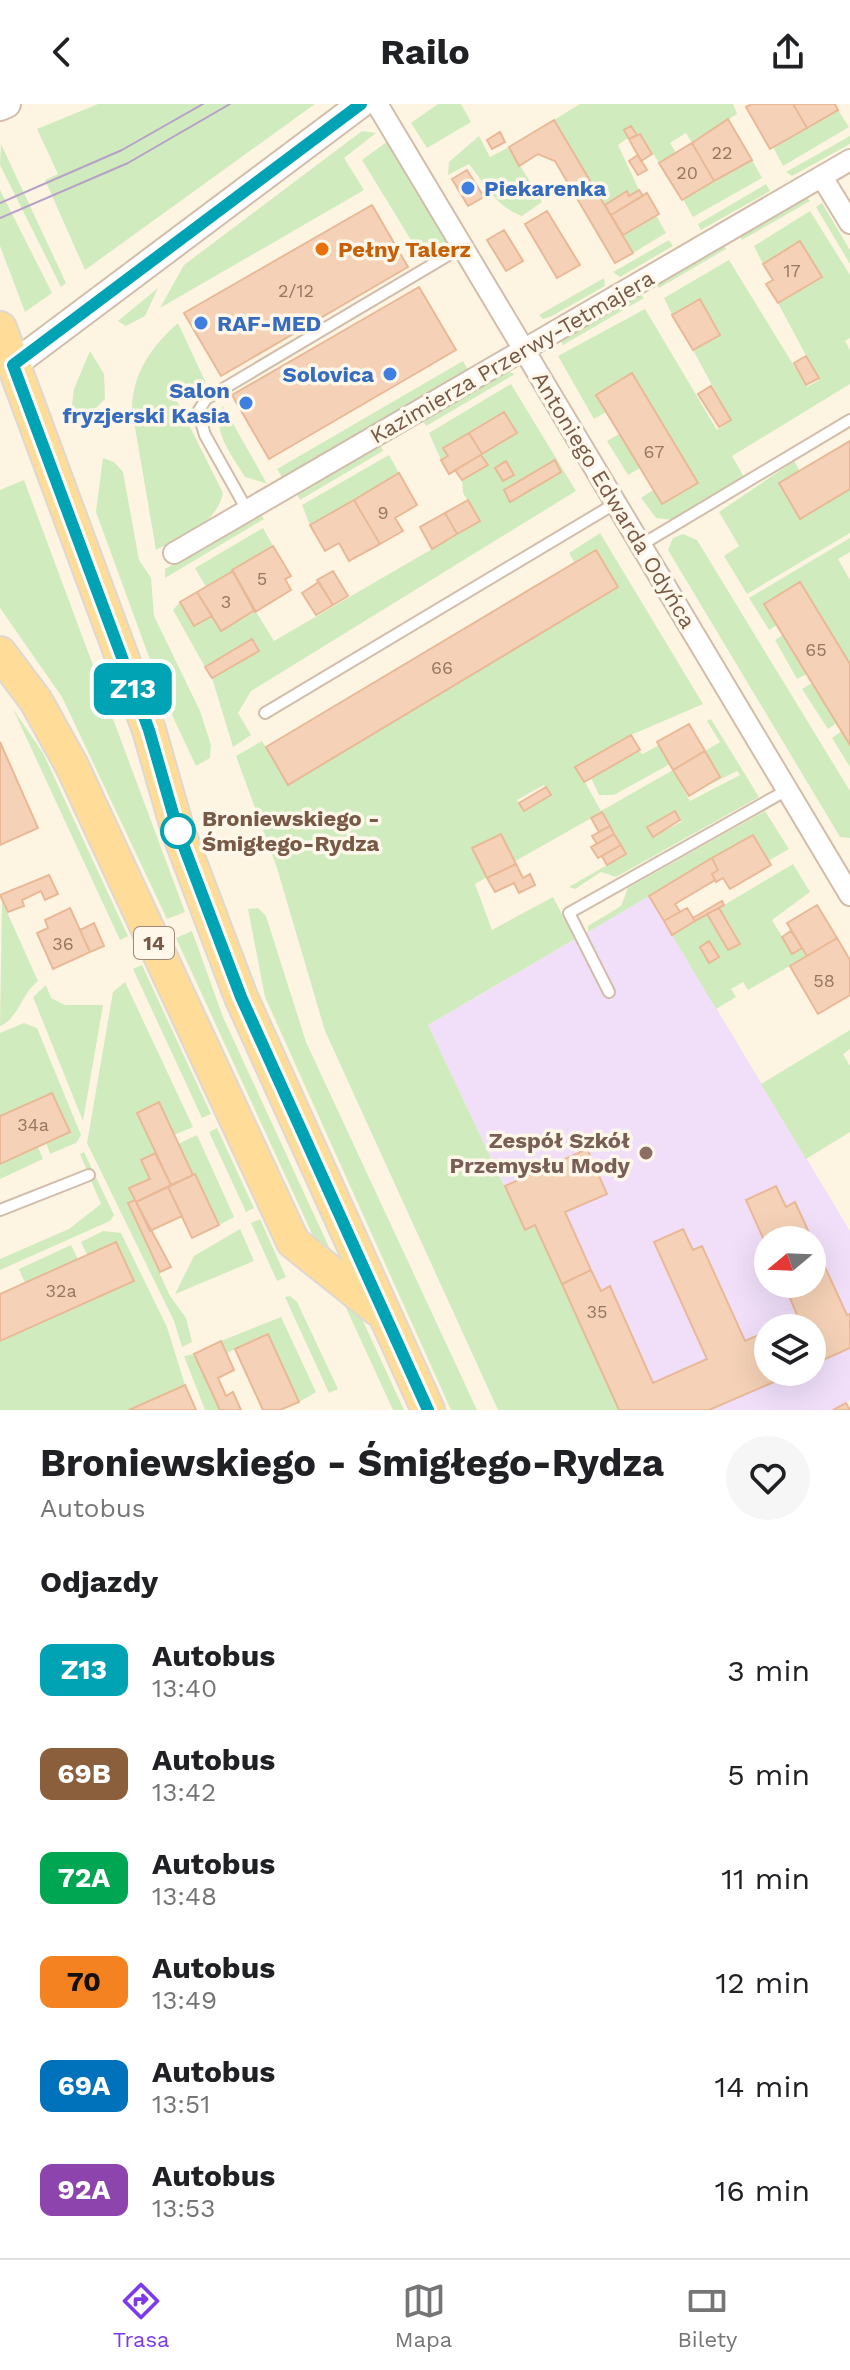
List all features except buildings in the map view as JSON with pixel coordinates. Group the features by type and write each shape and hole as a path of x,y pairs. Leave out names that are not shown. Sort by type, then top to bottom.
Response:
{"main road":[{"name":"14","path":"0,328 7,370 149,730 178,831 241,997 428,1410"},
{"name":"14","path":"0,653 36,701 72,766 293,1242 383,1313"}],"street":[{"path":"0,107 7,104"},
{"path":"7,370 361,104"},
{"name":"Antoniego Edwarda Odyńca","path":"377,104 850,895"},
{"name":"Kazimierza Przerwy-Tetmajera","path":"174,553 850,160"},
{"path":"822,177 850,223"}],"lane":[{"path":"247,510 205,435 198,412 206,399 462,247"},
{"path":"641,545 850,420"},
{"path":"265,713 616,503"},
{"path":"609,992 569,913 787,790"},
{"path":"0,1210 89,1175"}],"shaded area":[{"name":"Zespół Szkół Przemysłu Mody","path":"649,896 850,1231 850,1400 833,1410 619,1410 535,1226 525,1230 428,1025"}],"green space":[{"path":"98,104 315,104 85,270 45,180 58,174 37,129"},
{"path":"438,104 461,104 471,122 427,148 411,123"},
{"path":"580,104 733,104 737,114 692,143 686,133 670,143 676,153 659,163 640,134 637,135 631,126 624,130 628,138 618,145 639,190 629,196 626,191 605,205 554,120"},
{"path":"838,110 849,127 783,166 773,147"},
{"path":"362,131 376,133 344,158 364,190 160,308 184,265"},
{"path":"479,136 490,157 509,147 542,202 522,216 498,200 469,164 448,175 449,162"},
{"path":"850,136 850,144 792,176 786,172"},
{"path":"388,141 447,239 446,244 422,258 362,160"},
{"path":"1,144 66,283 61,287 0,165"},
{"path":"752,160 762,178 693,217 683,199"},
{"path":"766,184 770,191 701,230 698,224"},
{"path":"0,190 52,293 25,312 0,246"},
{"path":"807,198 810,201 742,240 740,236"},
{"path":"822,203 850,250 850,264 816,207"},
{"path":"810,211 850,275 850,338 845,341 850,350 850,384 732,456 744,477 673,520 656,518 641,498 653,490 662,504 697,483 632,374 597,395 606,412 594,419 558,356 645,309 717,430 731,420 693,350 720,334 700,299 672,315 664,298 729,260 807,387 819,380 778,303 821,277 800,242 763,264 754,246"},
{"path":"656,215 666,233 633,253 623,235"},
{"path":"669,240 673,246 620,277 613,272"},
{"path":"724,245 726,249 659,288 656,285"},
{"path":"604,278 605,286 552,316 543,319 539,315"},
{"path":"158,288 145,316 126,326 118,321"},
{"path":"641,294 644,298 563,345 560,339"},
{"path":"178,323 206,383 177,401 223,493 206,521 156,550 132,410 133,397 145,361"},
{"path":"90,351 104,374 105,399 94,410 70,421 74,389"},
{"path":"463,361 468,370 282,477 277,469"},
{"path":"506,371 515,374 426,426 422,420"},
{"path":"511,384 576,491 251,691 238,713 251,735 233,747 212,678 258,651 205,667 173,610 180,602 194,626 212,616 221,630 255,610 274,641 480,521 463,493 462,480 487,465 482,454 517,433 504,412 443,448 448,456 441,460 429,433","holes":["555,461 561,472 510,501 504,490"]},
{"path":"223,406 268,484 245,477 229,452 219,425"},
{"path":"619,434 640,468 628,475 607,441"},
{"path":"380,444 383,451 300,500 296,492"},
{"path":"389,455 399,473 310,525 302,505"},
{"path":"103,458 114,462 123,472 139,560 151,578 154,616 200,711 211,745 210,758 196,766 164,698 96,512"},
{"path":"794,461 800,471 800,519 850,489 850,533 747,594 724,556 739,546 719,512"},
{"path":"24,480 185,912 167,919 62,697 0,608 0,490"},
{"path":"260,513 264,519 165,578 165,569"},
{"path":"263,528 273,546 206,587 195,568"},
{"path":"600,533 703,704 631,735 576,766 601,811 673,770 690,801 740,775 737,771 699,790 705,751 720,742 707,721 711,719 759,797 616,877 601,872 575,889 569,887 626,854 602,812 475,884 492,930 553,897 575,939 428,1025 525,1230 535,1225 619,1410 498,1410 325,1031 277,868 236,756 262,741 288,785 617,587 596,550 574,562 569,553","holes":["544,785 551,796 523,811 517,800","675,811 681,822 653,837 648,826"]},
{"path":"683,534 697,540 850,791 850,838 840,837 668,550 673,538"},
{"path":"850,538 850,552 838,559 850,580 850,664 777,625 769,630 749,598"},
{"path":"783,635 807,674 797,679 775,640"},
{"path":"812,683 837,723 828,729 802,689"},
{"path":"13,709 43,753 128,936 120,940"},
{"path":"842,731 850,745 850,767 832,738"},
{"path":"659,745 670,764 614,795 599,795 591,778 638,751 643,754"},
{"path":"765,811 789,849 768,861 753,835 588,932 588,926 621,906 628,888"},
{"path":"793,864 810,892 772,920 792,953 802,948 807,956 748,990 743,982 731,989 736,997 716,1009 672,935 707,914 728,950 739,944 719,908"},
{"path":"2,901 38,981 11,1018 0,1026"},
{"path":"258,908 266,916 306,1042 477,1410 451,1410 265,997 248,909"},
{"path":"192,931 223,1017 404,1410 393,1410 176,938"},
{"path":"142,965 211,1114 202,1118 133,969"},
{"path":"125,982 193,1127 174,1135 158,1103 137,1112 155,1153 141,1160 150,1179 130,1188 135,1200 128,1204 170,1296 186,1318 192,1342 182,1347 174,1321 87,1143 113,992"},
{"path":"46,985 51,998 65,1005 103,1005 83,1121 33,997"},
{"path":"24,1023 37,1028 81,1135 76,1143 50,1154 46,1143 70,1132 52,1093 0,1116 0,1033"},
{"path":"850,1030 850,1049 843,1054 850,1066 850,1132 806,1159 761,1084"},
{"path":"217,1128 254,1208 246,1212 209,1132"},
{"path":"197,1135 234,1217 219,1225 178,1144"},
{"path":"38,1147 43,1159 0,1179 0,1164"},
{"path":"84,1152 114,1215 110,1221 0,1270 0,1259 69,1229 101,1204 80,1154"},
{"path":"260,1219 286,1277 277,1281 251,1223"},
{"path":"240,1229 254,1261 175,1294 194,1256"},
{"path":"103,1231 121,1233 167,1327 185,1385 129,1410 0,1410 0,1341 133,1281 116,1242 87,1255 81,1242"},
{"path":"71,1245 78,1259 25,1283 19,1269"},
{"path":"290,1296 297,1302 338,1389 329,1393 285,1297"},
{"path":"281,1317 316,1392 299,1402 268,1334 227,1353 221,1341"},
{"path":"194,1354 220,1410 205,1410 184,1356"}],"tram line":[{"path":"0,203 122,150 203,104"},
{"path":"0,218 128,163 230,104"}],"bus line":[{"name":"Z13","path":"361,104 13,365 149,730 178,831 241,997 265,1057 428,1410"}],"place":[{"name":"Piekarenka","path":"468,188"},
{"name":"Pełny Talerz","path":"322,249"},
{"name":"RAF-MED","path":"201,323"},
{"name":"Solovica","path":"390,374"},
{"name":"Salon fryzjerski Kasia","path":"246,403"},
{"name":"Broniewskiego - Śmigłego-Rydza","path":"178,831"},
{"name":"Zespół Szkół Przemysłu Mody","path":"646,1153"}]}
